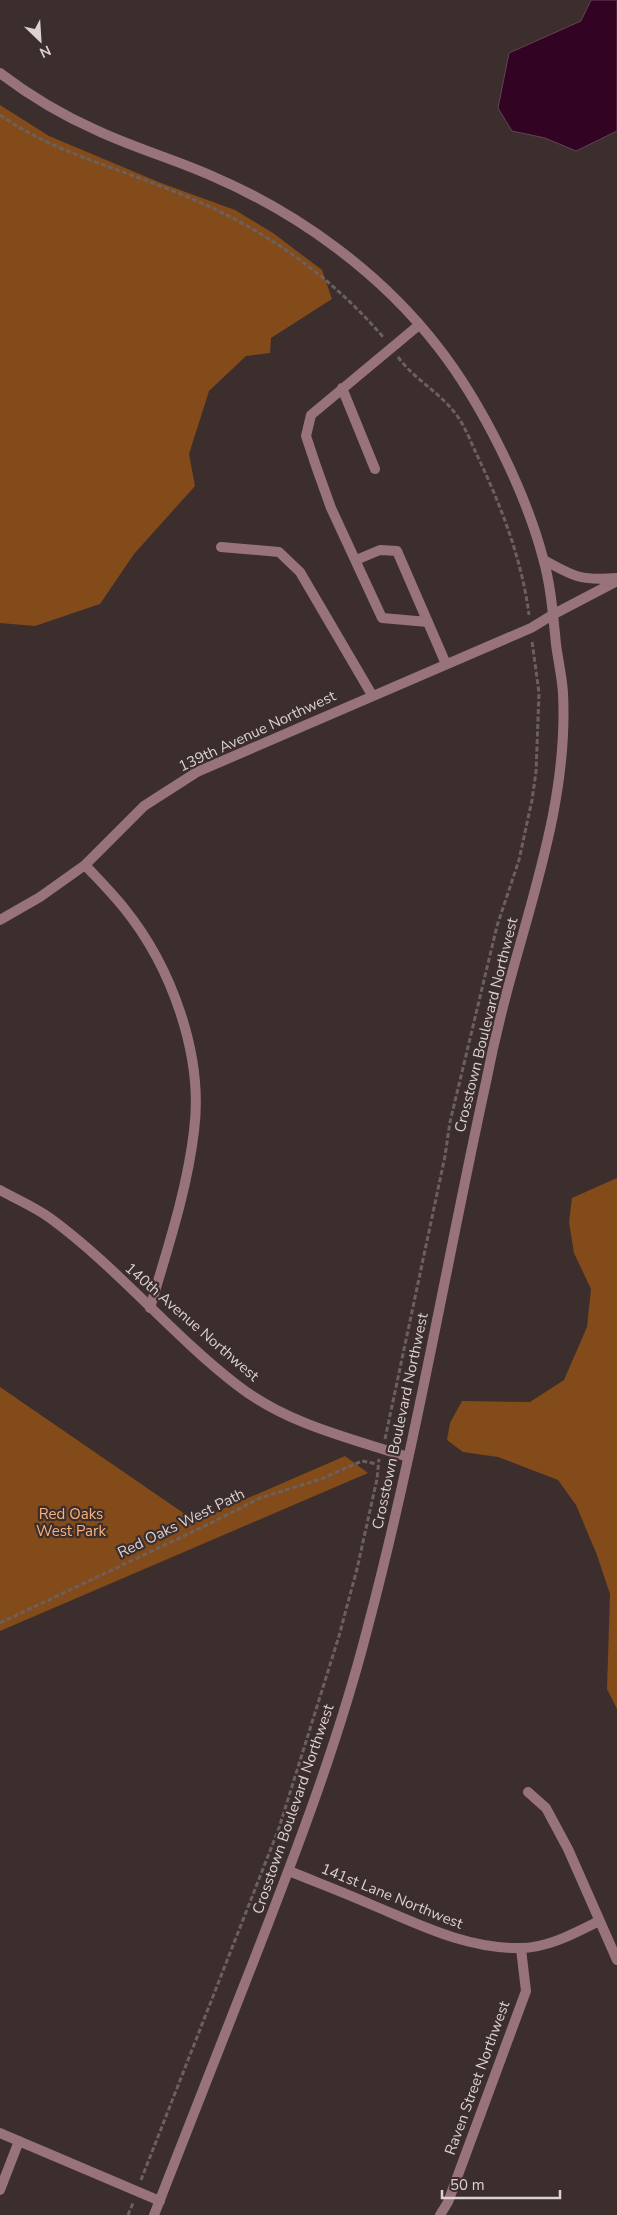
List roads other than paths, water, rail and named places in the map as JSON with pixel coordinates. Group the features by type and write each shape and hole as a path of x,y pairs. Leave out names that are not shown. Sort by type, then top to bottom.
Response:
{"street":[{"name":"Crosstown Boulevard Northwest","path":"0,73 25,92 58,112 99,132 237,187 296,220 339,251 374,280 419,325 439,348 474,401 508,465 528,510 544,560 554,614 563,688 562,750 557,796 541,870 510,980 486,1079 408,1457 365,1640 334,1744 288,1871 154,2215"},
{"path":"419,325 311,415 306,436 331,508 382,618 428,622"},
{"path":"342,388 375,470"},
{"path":"221,547 279,552 300,572 372,695"},
{"path":"356,560 380,550 396,551 446,664"},
{"path":"544,560 571,575 586,579 617,579"},
{"name":"139th Avenue Northwest","path":"0,920 85,866 144,806 197,772 530,628 617,579"},
{"path":"85,866 124,909 160,962 181,1012 194,1070 195,1130 177,1216 150,1308"},
{"name":"140th Avenue Northwest","path":"0,1190 49,1218 106,1266 150,1308 238,1385 283,1414 331,1433 408,1457"},
{"path":"528,1792 546,1808 568,1849 617,1960"},
{"name":"141st Lane Northwest","path":"288,1871 348,1894 447,1937 489,1946 521,1949 558,1941 599,1921"},
{"name":"Raven Street Northwest","path":"440,2215 448,2202 526,1991 521,1949"},
{"path":"0,2133 160,2201"},
{"path":"0,2190 19,2141"}],"park label":[{"name":"Red Oaks West Park","path":"71,1522"}]}
